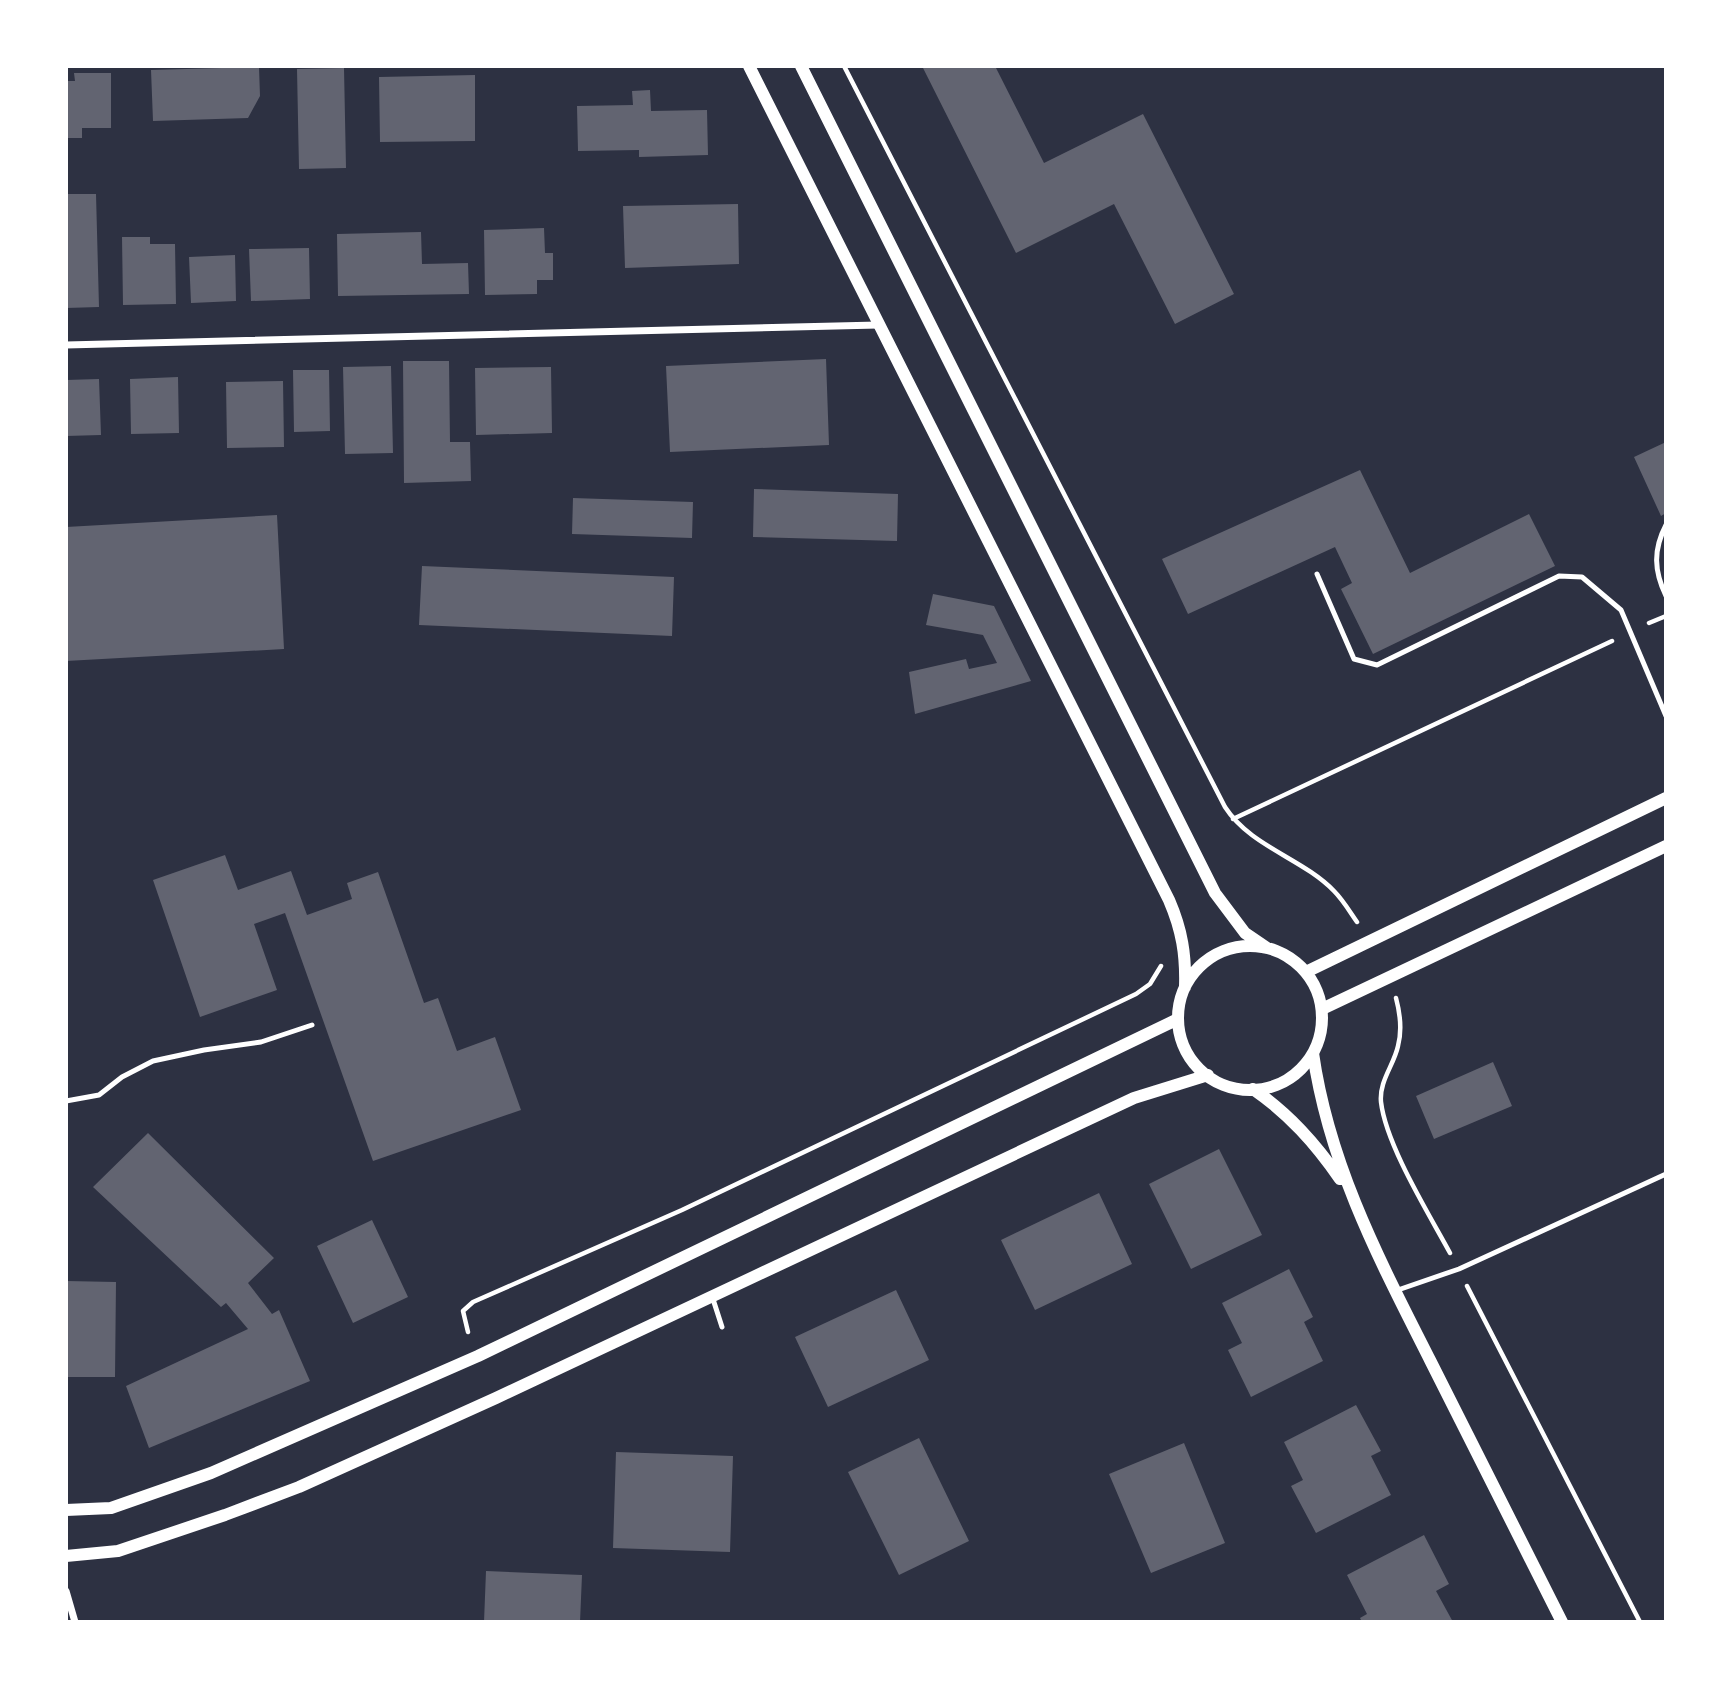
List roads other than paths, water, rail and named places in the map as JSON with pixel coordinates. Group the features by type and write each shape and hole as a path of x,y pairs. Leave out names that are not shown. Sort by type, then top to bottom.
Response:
{"street":[{"path":"749,66 1169,901 1183,939 1186,957 1185,987"},
{"path":"802,66 1215,893 1245,933 1267,948 1289,957 1306,972 1317,989 1322,1009 1321,1032 1313,1054 1305,1064 1289,1079 1266,1088 1229,1086 1208,1075 1186,1051 1178,1019 1179,1003 1185,987 1203,963 1222,952 1244,946 1267,948"},
{"path":"66,345 878,325"},
{"path":"1306,972 1665,798"},
{"path":"1322,1009 1665,846"},
{"path":"66,1510 111,1508 211,1473 478,1356 1178,1019"},
{"path":"1313,1054 1331,1138 1349,1191 1395,1291 1562,1622"},
{"path":"66,1556 118,1551 299,1487 1134,1098 1208,1075"},
{"path":"1253,1089 1295,1122 1323,1154 1349,1191"},
{"path":"66,1591 75,1622"}],"lane":[{"path":"1665,525 1658,541 1655,559 1665,596"},
{"path":"1317,574 1354,659 1377,665 1559,576 1582,576 1620,610 1665,716"},
{"path":"66,1101 100,1095 122,1076 153,1061 204,1049 261,1042 312,1025"},
{"path":"1395,1291 1459,1269 1665,1174"},
{"path":"712,1296 722,1327"}]}
